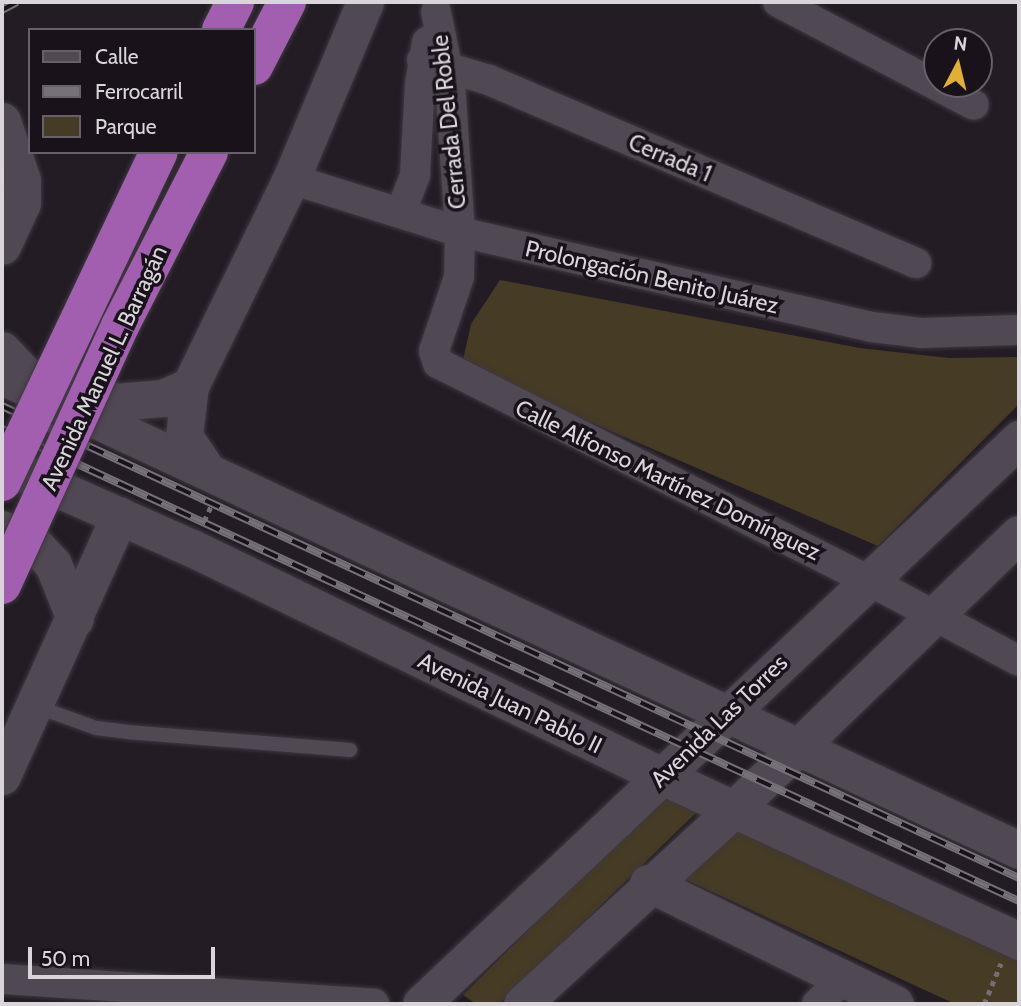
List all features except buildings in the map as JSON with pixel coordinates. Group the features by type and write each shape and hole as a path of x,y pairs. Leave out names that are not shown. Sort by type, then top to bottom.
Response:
{"highway":[{"path":"222,28 235,2"},
{"path":"256,62 287,2"},
{"name":"Avenida Manuel L. Barragán","path":"2,482 158,154"},
{"name":"Avenida Manuel L. Barragán","path":"2,585 120,326 208,154"}],"street":[{"path":"215,473 184,436 190,386 291,179 365,2"},
{"path":"778,2 974,105"},
{"name":"Cerrada Del Roble","path":"401,212 415,175 435,62 438,7"},
{"name":"Cerrada Del Roble","path":"435,62 460,232"},
{"name":"Cerrada 1","path":"435,62 916,263"},
{"path":"2,121 22,180 22,202 2,246"},
{"name":"Prolongación Benito Juárez","path":"291,179 460,232 872,327 922,333 1019,330"},
{"name":"Calle Alfonso Martínez Domínguez","path":"460,232 459,277 434,351 438,363 868,580 1019,662"},
{"path":"2,350 26,376 115,402 163,398 190,386"},
{"path":"2,376 727,711 1019,850"},
{"name":"Avenida Las Torres","path":"421,1004 727,711 1019,439"},
{"name":"Avenida Juan Pablo II","path":"2,464 192,548 662,776 1019,940"},
{"path":"2,776 75,620 120,515"},
{"path":"2,529 37,547 53,564 75,620"},
{"path":"522,1004 648,883 734,809 930,615 1019,534"},
{"path":"648,883 895,1004"},
{"path":"2,979 104,994 374,1004"},
{"path":"817,1004 843,979"}],"lane":[{"path":"35,706 116,731 350,750"}],"path":[{"path":"192,548 215,473"},
{"path":"984,1004 1001,962 1019,940"}],"green space":[{"path":"500,280 860,348 949,358 1019,357 1019,404 878,546 590,422 463,360 471,324"},
{"path":"668,791 700,809 499,1004 476,1004 463,995"},
{"path":"744,817 1019,948 1019,1004 955,1004 682,878"}],"railway":[{"path":"2,10 17,2"},
{"path":"2,406 1019,878"},
{"path":"2,429 1019,901"}]}
